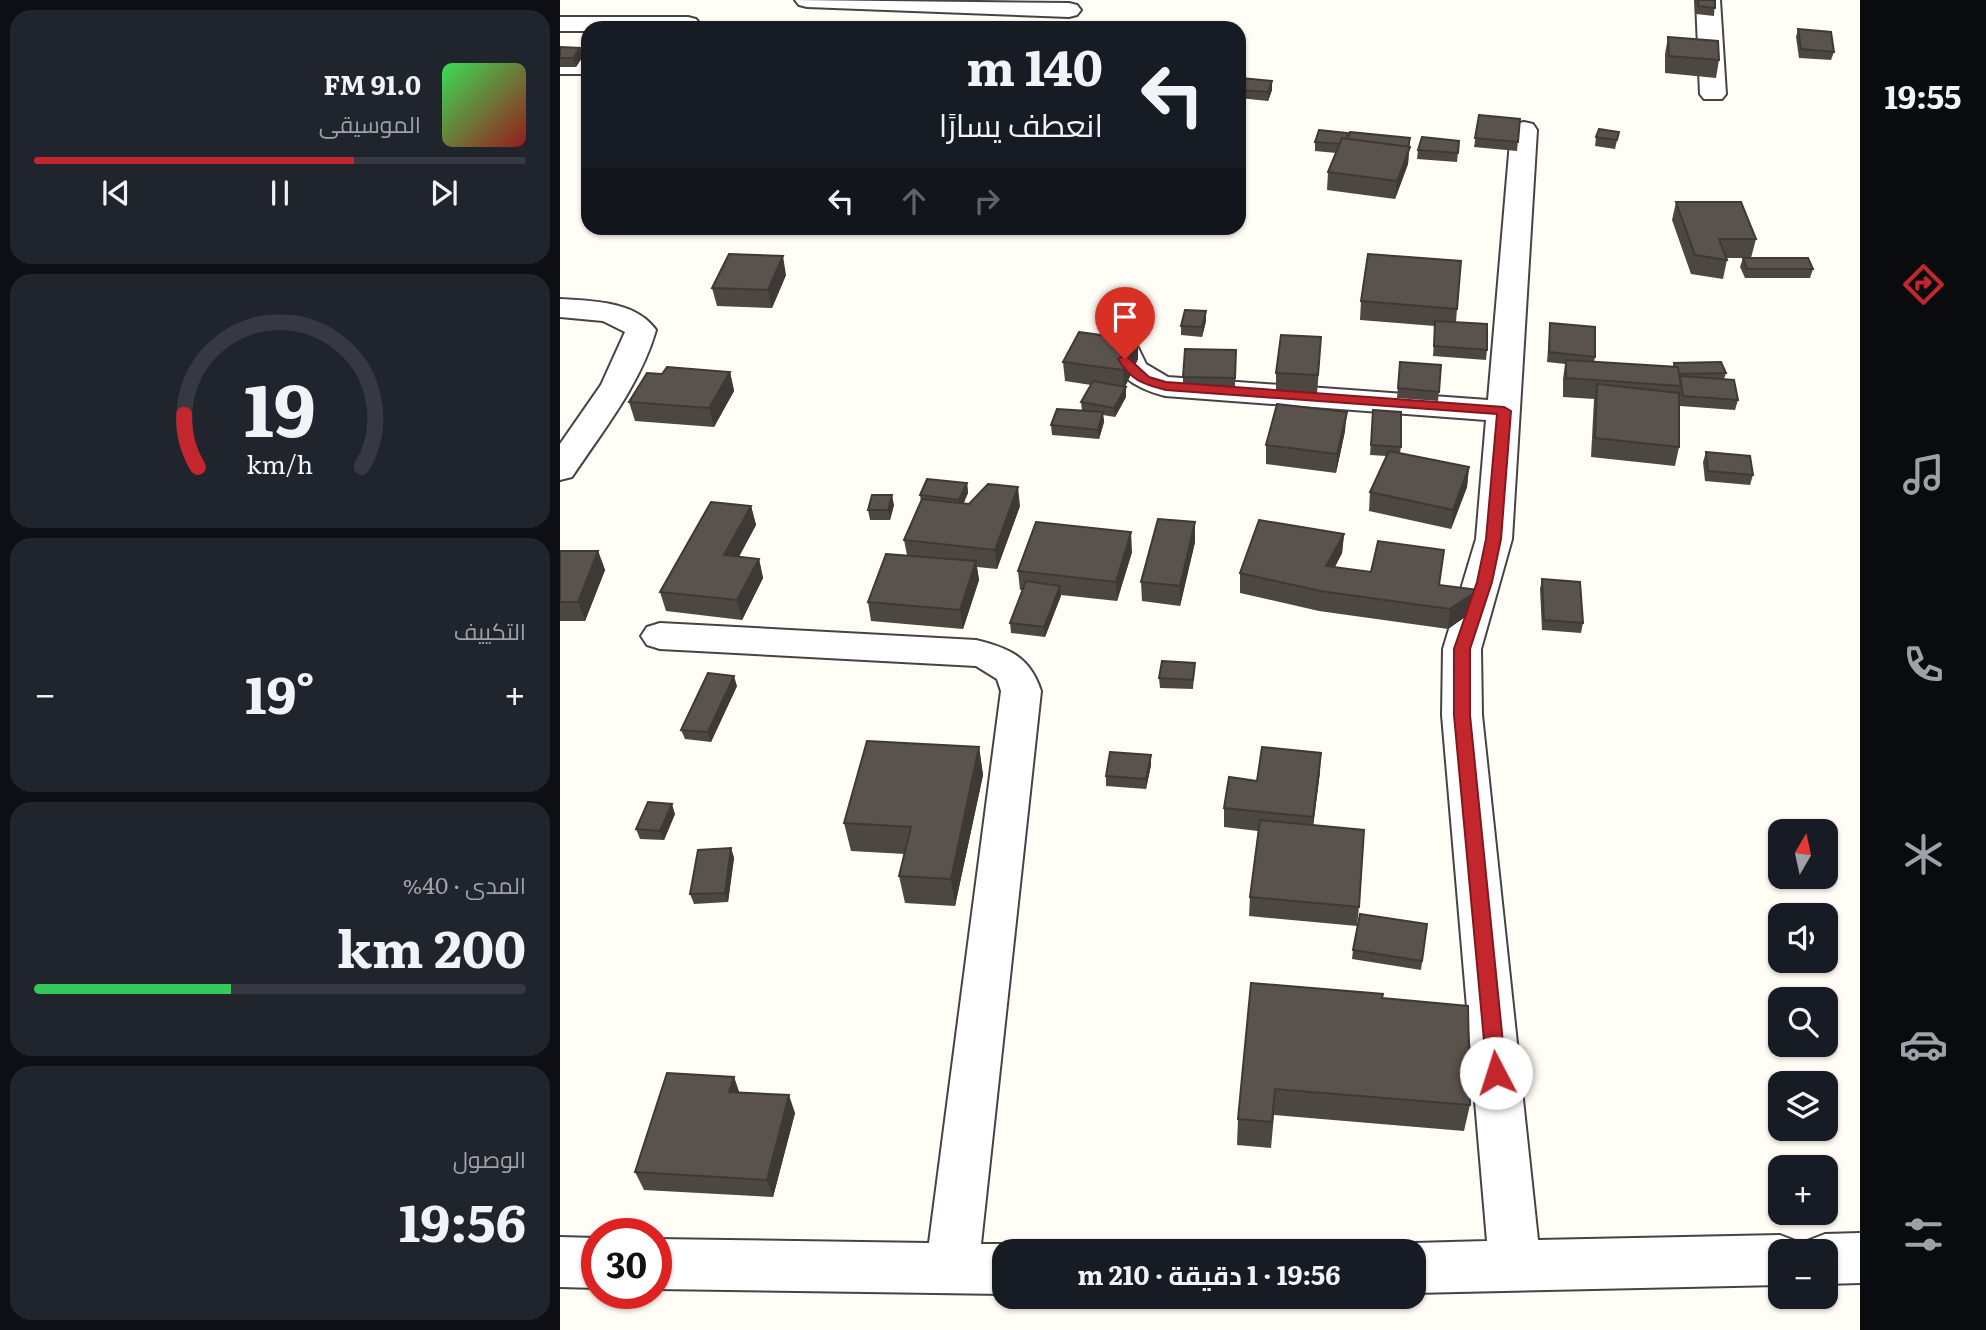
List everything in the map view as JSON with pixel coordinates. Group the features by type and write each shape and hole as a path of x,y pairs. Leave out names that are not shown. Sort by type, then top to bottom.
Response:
{"street":[{"path":"689,21 696,0"},
{"path":"807,0 1069,10"},
{"path":"1708,0 1713,94"},
{"path":"872,21 877,3"},
{"path":"560,24 581,24"},
{"path":"560,67 581,67"},
{"path":"1515,1266 1462,715 1462,649 1484,582 1494,539 1524,131"},
{"path":"560,308 620,316 641,330 636,348 621,376 560,470"},
{"path":"1120,340 1125,359 1133,373 1144,380 1166,386 1504,411"},
{"path":"660,636 976,653 1003,660 1017,675 1021,691 952,1268"},
{"path":"1838,1259 1860,1258"},
{"path":"1426,1268 1768,1260"},
{"path":"560,1262 581,1263"},
{"path":"672,1264 992,1269"}],"building":[{"path":"1698,0 1715,0 1715,8 1698,6"},
{"path":"1798,29 1831,32 1834,52 1801,49"},
{"path":"1668,37 1718,41 1719,60 1669,56"},
{"path":"560,47 580,48 573,58 560,58"},
{"path":"1246,78 1272,81 1268,92 1246,90"},
{"path":"1479,115 1520,119 1518,142 1475,138"},
{"path":"1599,129 1619,132 1617,140 1596,137"},
{"path":"1319,130 1348,133 1340,144 1315,142"},
{"path":"1350,132 1410,138 1408,147 1348,139"},
{"path":"1422,137 1459,141 1458,153 1418,150"},
{"path":"1342,138 1410,147 1397,181 1328,172"},
{"path":"1676,202 1741,202 1756,239 1719,239 1727,260 1695,255"},
{"path":"729,254 783,256 768,290 712,288"},
{"path":"1368,254 1461,261 1457,309 1361,301"},
{"path":"1743,258 1808,258 1813,269 1747,269"},
{"path":"1185,310 1206,311 1202,327 1181,326"},
{"path":"1435,321 1487,324 1487,350 1434,346"},
{"path":"1550,323 1595,327 1595,357 1549,352"},
{"path":"1079,332 1138,340 1123,370 1063,362"},
{"path":"1281,335 1321,337 1318,375 1276,373"},
{"path":"1185,349 1236,350 1235,378 1183,377"},
{"path":"1566,360 1678,367 1681,386 1566,378"},
{"path":"1400,362 1441,365 1439,392 1398,388"},
{"path":"1721,362 1726,373 1679,374 1674,363"},
{"path":"667,367 730,372 709,408 629,402 647,373 662,374"},
{"path":"1680,376 1734,380 1738,400 1683,396"},
{"path":"1093,381 1126,387 1114,408 1081,402"},
{"path":"1597,384 1679,393 1679,447 1595,438"},
{"path":"1277,404 1347,412 1337,454 1266,445"},
{"path":"1057,409 1103,412 1098,430 1051,425"},
{"path":"1373,410 1401,412 1401,447 1371,445"},
{"path":"1389,451 1469,467 1453,510 1370,492"},
{"path":"1706,452 1750,456 1753,475 1708,471"},
{"path":"927,479 967,483 959,500 920,495"},
{"path":"988,484 1018,487 995,550 904,540 922,499 969,504"},
{"path":"872,495 892,495 888,510 868,510"},
{"path":"711,502 751,506 724,555 759,559 737,600 660,592"},
{"path":"1158,519 1195,522 1180,586 1141,582"},
{"path":"1259,520 1344,534 1326,566 1371,572 1378,541 1444,550 1439,585 1478,590 1450,609 1320,591 1240,573"},
{"path":"1036,522 1131,532 1116,582 1018,571"},
{"path":"560,551 598,551 578,602 560,602"},
{"path":"886,554 976,561 960,610 868,602"},
{"path":"1542,579 1580,582 1583,623 1544,620"},
{"path":"1026,581 1060,586 1044,627 1010,623"},
{"path":"1162,661 1195,663 1193,680 1159,678"},
{"path":"708,673 734,676 708,732 681,730"},
{"path":"867,741 979,747 951,879 899,876 911,827 844,823"},
{"path":"1262,747 1321,753 1313,817 1224,808 1229,777 1257,781"},
{"path":"1110,752 1151,755 1146,779 1106,776"},
{"path":"648,802 672,804 660,831 636,829"},
{"path":"1260,820 1364,830 1359,907 1250,897"},
{"path":"731,848 725,893 690,894 698,850"},
{"path":"1360,914 1427,924 1422,961 1353,950"},
{"path":"1251,983 1383,994 1382,998 1468,1006 1470,1105 1275,1089 1272,1122 1238,1119"},
{"path":"667,1073 734,1077 729,1092 789,1095 767,1180 635,1172"}],"route":[{"path":"1125,359 1133,373 1144,380 1166,386 1504,411 1494,539 1484,582 1462,649 1462,715 1496,1073"}]}
